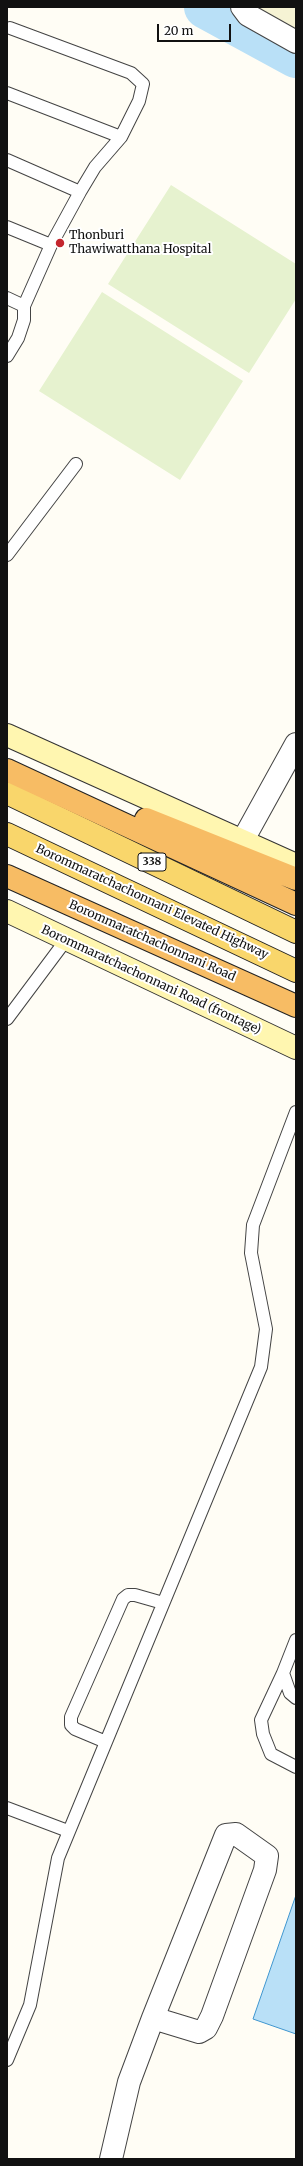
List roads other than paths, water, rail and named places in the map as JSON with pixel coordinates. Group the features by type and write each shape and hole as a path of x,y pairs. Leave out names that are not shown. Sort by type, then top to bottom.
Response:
{"highway":[{"path":"7,764 296,879"},
{"name":"338","path":"7,770 296,904"},
{"name":"Borommaratchachonnani Road","path":"7,876 296,1006"}],"main road":[{"path":"7,735 296,865"},
{"name":"338","path":"7,793 296,932"},
{"name":"Borommaratchachonnani Elevated Highway","path":"7,834 296,971"},
{"name":"Borommaratchachonnani Road (frontage)","path":"8,914 296,1048"}],"street":[{"path":"242,7 248,15 296,42"},
{"path":"243,840 296,744"},
{"path":"111,2159 129,2082 153,2018 226,1835 236,1834 267,1856 265,1870 212,2016 206,2028 199,2032 153,2018"}],"lane":[{"path":"7,356 18,338 24,320 24,306 51,245 95,167 121,137 139,101 143,84 131,73 8,30"},
{"path":"7,93 121,137"},
{"path":"7,160 80,192"},
{"path":"7,227 51,245"},
{"path":"7,298 24,306"},
{"path":"7,555 76,464"},
{"path":"7,1019 66,940"},
{"path":"7,2060 30,2005 58,1858 261,1367 266,1329 252,1253 253,1225 296,1112"},
{"path":"106,1742 75,1729 71,1725 71,1717 123,1599 128,1595 135,1595 163,1603"},
{"path":"296,1640 283,1673 261,1720 263,1734 271,1754 296,1767"},
{"path":"283,1673 290,1694 296,1698"},
{"path":"7,1808 68,1832"}],"water":[{"path":"296,1895 296,2034 253,2019"}],"waterway":[{"path":"206,7 296,56"}],"place":[{"name":"Thonburi Thawiwatthana Hospital","path":"60,243"}]}
